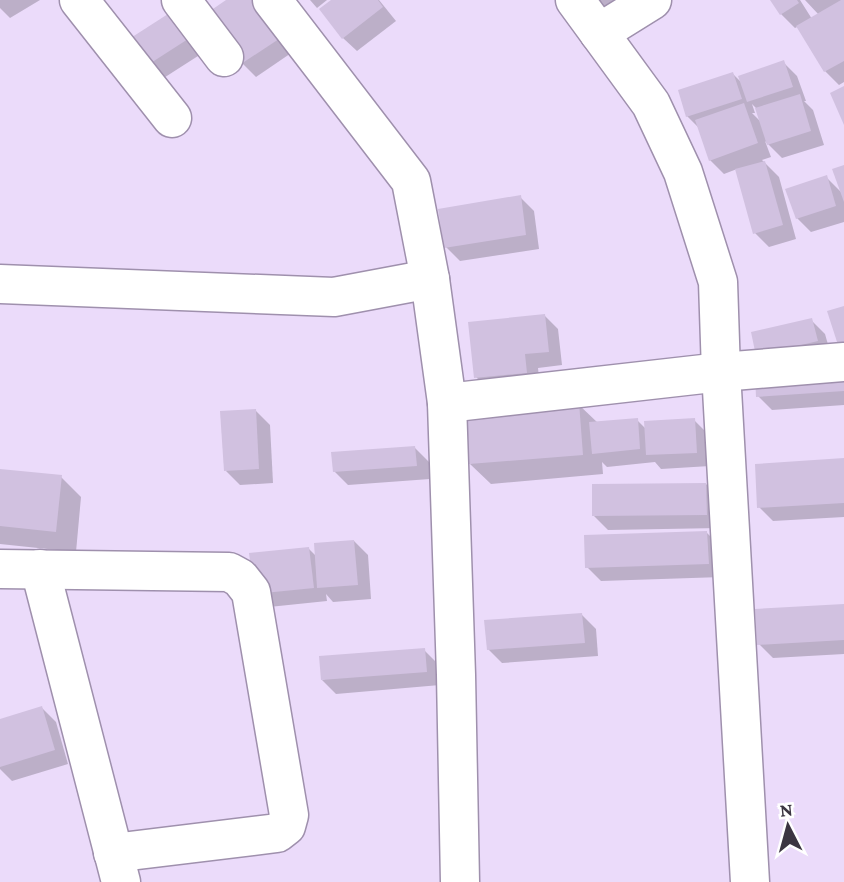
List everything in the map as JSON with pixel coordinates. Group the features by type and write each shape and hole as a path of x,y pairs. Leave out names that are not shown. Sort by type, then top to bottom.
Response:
{"street":[{"path":"79,0 172,118"},
{"path":"181,0 224,57"},
{"path":"272,0 411,181 430,279 447,403 460,882"},
{"path":"575,0 651,104 683,172 718,282 750,882"},
{"path":"599,33 652,0"},
{"path":"0,284 334,297 430,279"},
{"path":"447,403 721,372 844,362"},
{"path":"0,569 40,569 229,572 240,578 251,592 289,815 286,826 277,833 117,867 40,569"}],"building":[{"path":"226,0 266,0 288,33 241,64 207,13"},
{"path":"331,0 378,0 383,7 342,39 319,9"},
{"path":"770,0 797,0 799,3 780,15"},
{"path":"844,0 844,61 824,72 796,26"},
{"path":"182,5 199,32 143,68 126,41"},
{"path":"784,60 793,87 747,102 738,76"},
{"path":"733,72 742,99 686,117 678,90"},
{"path":"844,86 844,125 830,93"},
{"path":"800,94 811,131 767,145 755,108"},
{"path":"744,103 758,143 709,161 695,120"},
{"path":"765,161 783,225 753,234 735,169"},
{"path":"844,165 844,202 832,169"},
{"path":"827,175 836,206 796,219 785,189"},
{"path":"521,195 526,235 444,248 438,209"},
{"path":"844,306 844,344 838,345 827,311"},
{"path":"545,314 549,352 525,354 527,373 474,378 468,322"},
{"path":"812,318 818,341 756,356 751,332"},
{"path":"844,368 844,391 756,397 755,373"},
{"path":"579,402 583,455 469,464 464,412"},
{"path":"256,409 259,469 224,471 220,411"},
{"path":"638,418 640,449 592,454 589,422"},
{"path":"695,418 697,453 646,455 644,421"},
{"path":"415,446 417,466 333,472 331,452"},
{"path":"844,458 844,503 757,508 755,464"},
{"path":"0,469 62,475 56,532 0,526"},
{"path":"706,483 707,515 592,516 592,484"},
{"path":"707,531 709,564 585,568 584,535"},
{"path":"354,540 358,585 317,588 314,543"},
{"path":"309,547 314,588 254,594 249,553"},
{"path":"844,604 844,640 757,645 755,609"},
{"path":"582,613 585,643 487,650 484,620"},
{"path":"425,648 427,672 321,680 319,656"},
{"path":"42,706 55,750 0,767 0,719"}]}
